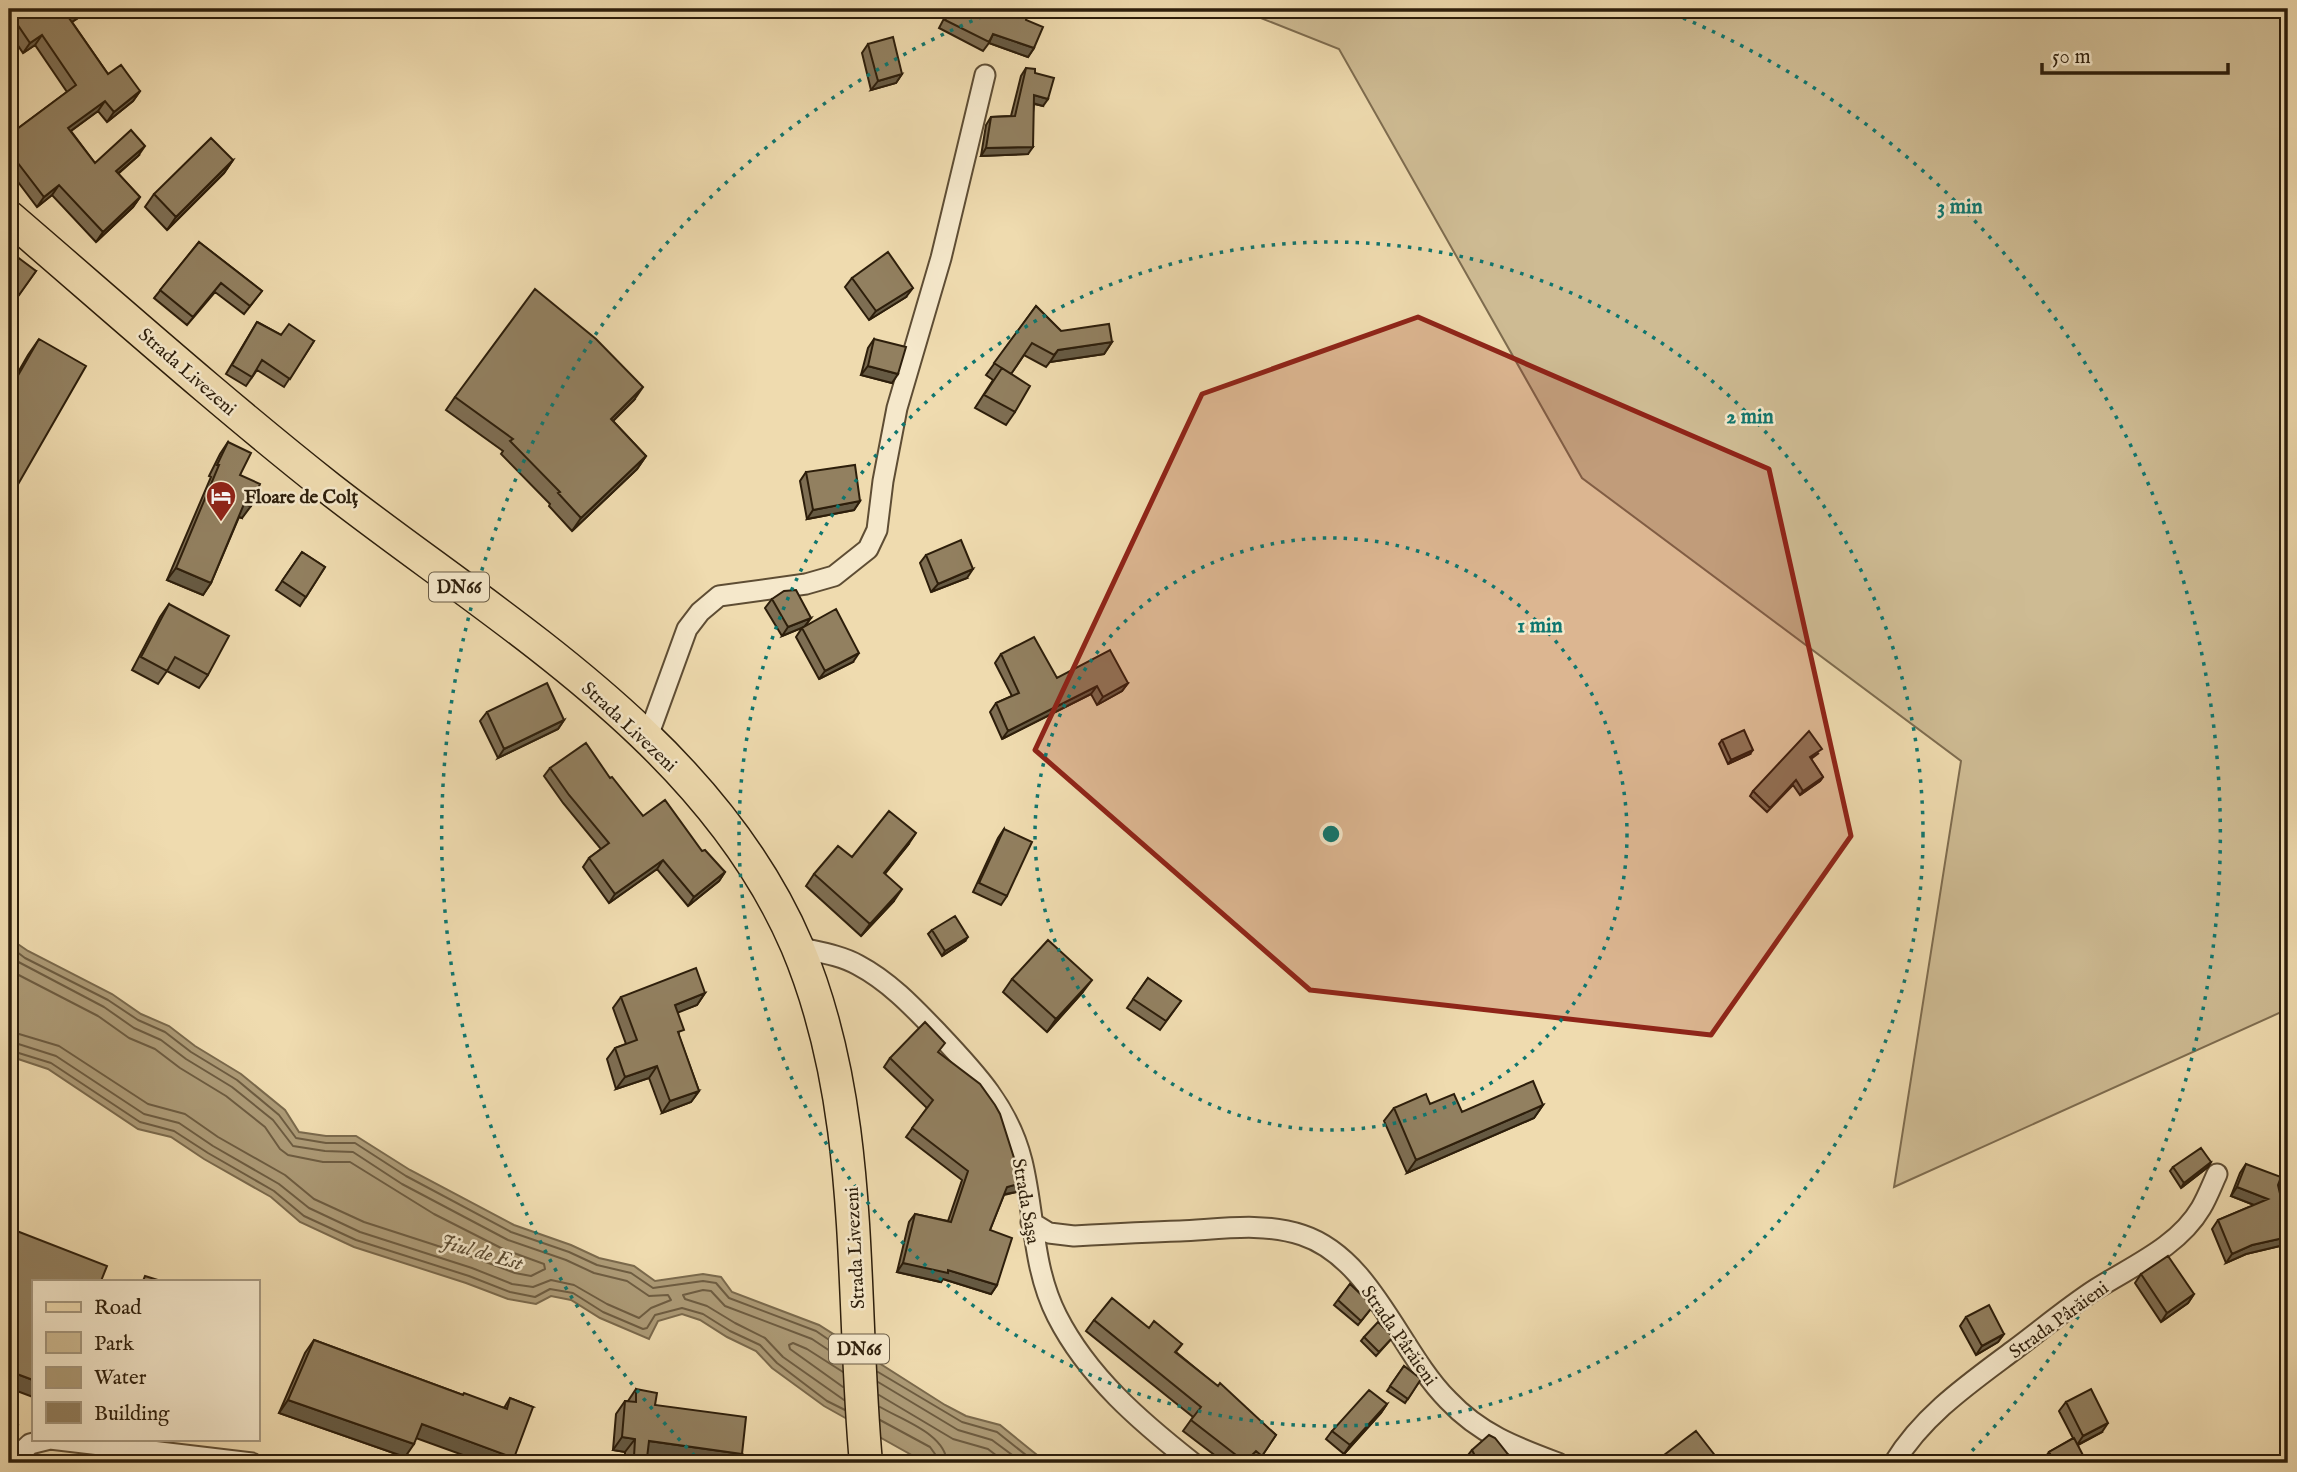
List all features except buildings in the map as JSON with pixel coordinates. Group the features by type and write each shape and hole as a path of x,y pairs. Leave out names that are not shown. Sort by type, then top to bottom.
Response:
{"main road":[{"name":"Strada Livezeni","path":"9,216 283,451 391,536 544,650 647,739 706,800 747,853 776,903 797,947 832,1062 841,1110 856,1234 866,1463"}],"street":[{"path":"647,739 687,629 700,612 719,596 806,584 834,576 867,549 877,530 897,408 941,258 985,75"},
{"name":"Strada Saşa","path":"797,947 845,960 881,979 908,1002 994,1095 1018,1147 1027,1182 1031,1222 1041,1273 1056,1314 1074,1348 1102,1382 1161,1438 1193,1463"},
{"name":"Strada Pârăieni","path":"1894,1463 1905,1444 1927,1420 1966,1386 2095,1290 2143,1261 2183,1232 2201,1209 2217,1174"},
{"name":"Strada Pârăieni","path":"1031,1222 1049,1233 1074,1236 1259,1227 1300,1234 1321,1242 1368,1287 1420,1367 1446,1399 1477,1428 1558,1463"},
{"path":"10,1463 30,1444 46,1440"},
{"path":"58,1440 251,1463"}],"highlighted area":[{"path":"1418,317 1769,469 1851,836 1711,1035 1310,990 1035,750 1202,394"}],"green space":[{"path":"1238,9 2288,9 2288,1009 1894,1187 1961,761 1582,478 1339,49"}],"water":[{"name":"Jiul de Est","path":"9,938 28,951 112,994 141,1014 169,1026 195,1046 241,1074 285,1110 299,1132 326,1136 356,1136 410,1170 514,1225 599,1258 634,1266 655,1281 703,1274 721,1277 732,1292 819,1325 945,1405 966,1416 1000,1425 1047,1463 926,1463 824,1406 772,1368 756,1351 700,1320 682,1314 658,1321 649,1339 600,1318 571,1300 551,1296 536,1304 508,1299 354,1247 300,1222 271,1197 171,1137 138,1129 48,1069 9,1056"}],"place":[{"name":"Floare de Colț","path":"221,523"}]}
